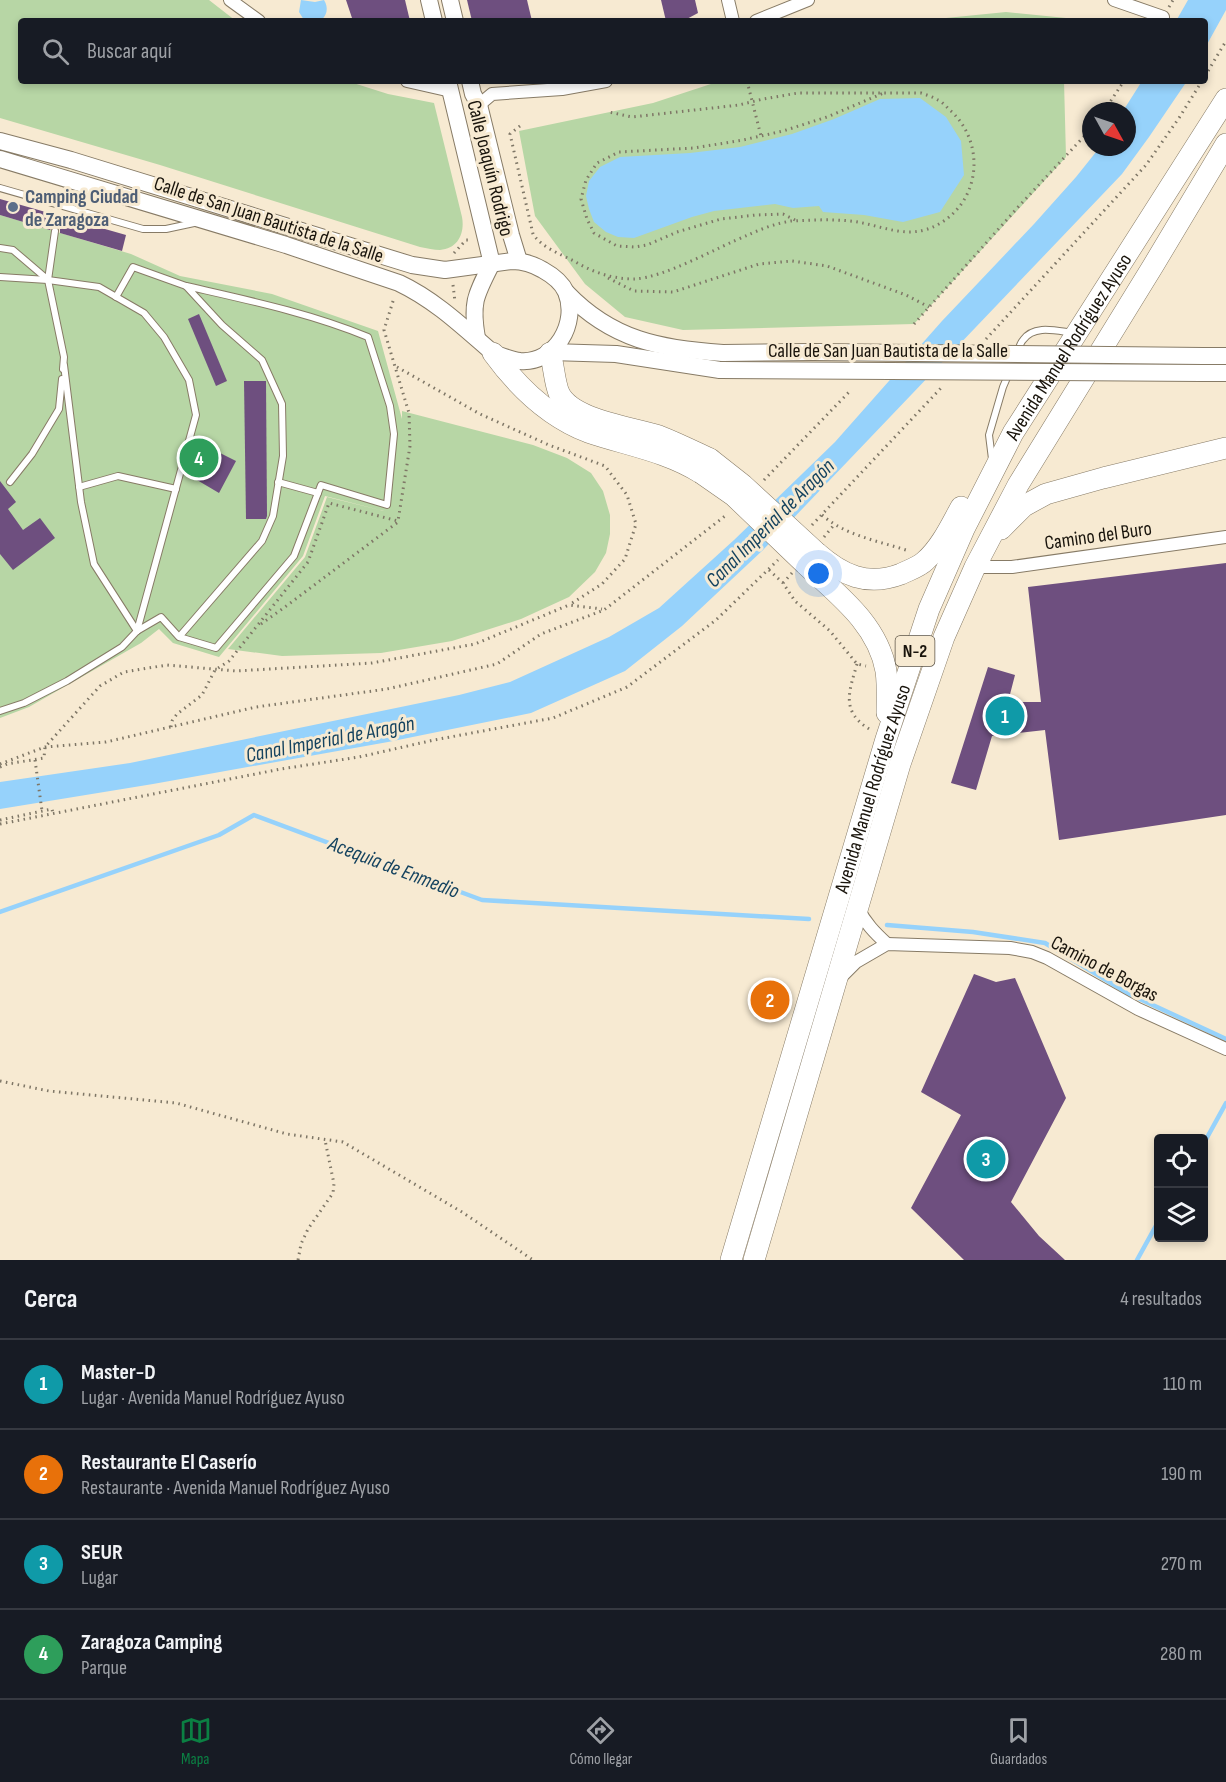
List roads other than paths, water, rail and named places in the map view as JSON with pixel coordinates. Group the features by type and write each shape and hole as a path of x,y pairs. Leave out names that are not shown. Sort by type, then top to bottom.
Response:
{"highway":[{"name":"Avenida Manuel Rodríguez Ayuso","path":"731,1260 886,739 930,609 964,529 1013,433 1226,99"},
{"name":"Avenida Manuel Rodríguez Ayuso","path":"754,1260 900,764 944,637 986,544 1017,485 1226,144"},
{"path":"493,353 526,391 563,419 593,433 662,453 688,464 705,466"},
{"path":"556,357 559,393 570,407 576,411 682,445 705,466 743,485 811,559 862,620 880,651 886,670 888,689 886,739"},
{"path":"811,559 831,565 849,575 867,579 881,579 911,570 925,561 937,548 966,498 1013,433"},
{"path":"986,544 1024,506 1046,494 1226,448"}],"main road":[{"path":"429,0 433,18"},
{"path":"450,0 454,18"},
{"name":"Calle Joaquín Rodrigo","path":"449,86 492,265"},
{"name":"Calle Joaquín Rodrigo","path":"474,93 519,261"},
{"name":"Calle de San Juan Bautista de la Salle","path":"0,141 71,160 412,265 444,270 492,265"},
{"name":"Calle de San Juan Bautista de la Salle","path":"0,159 204,220 399,283 432,302 477,338"},
{"path":"519,261 547,272 567,293 568,324 556,357 520,361 493,353 477,338 473,314 474,303 492,265 519,261"},
{"name":"Calle de San Juan Bautista de la Salle","path":"567,293 593,317 620,333 646,342 675,348 723,353 813,352 1202,365 1226,373"},
{"name":"Calle de San Juan Bautista de la Salle","path":"556,357 616,354 720,370 1202,365 1226,356"}],"street":[{"path":"230,0 255,18"},
{"path":"728,0 732,18"},
{"path":"763,18 808,0"},
{"path":"1114,0 1163,17"},
{"path":"432,84 449,86"},
{"path":"474,93 492,94 562,89 590,84"},
{"name":"Camino del Buro","path":"975,567 1012,567 1226,537"},
{"path":"834,986 856,962 887,944 864,920 858,907"},
{"name":"Camino de Borgas","path":"887,944 1010,948 1032,952 1047,958 1138,1009 1226,1049"}],"lane":[{"path":"449,86 474,93"},
{"path":"0,188 150,230 166,229 204,220"},
{"path":"10,482 32,454 59,408 64,357 48,280 55,231"},
{"path":"0,248 13,250 48,280"},
{"path":"0,711 24,703 67,681 122,647 137,631 161,617 179,637 216,648 294,556 321,485 387,505 394,434 390,406 368,337 349,329 258,303 186,286 133,267 116,297"},
{"path":"0,277 48,280 99,287 144,313 164,337 189,380 196,415 137,631"},
{"path":"179,637 262,541 273,516 283,456 282,404 262,360 222,325 186,286"},
{"path":"1015,358 1023,339 1032,332 1044,329 1076,333"},
{"path":"64,365 79,487 94,564 137,631"},
{"path":"992,460 989,435 1011,368"},
{"path":"79,487 118,476 176,489"},
{"path":"278,482 318,493"}],"water":[{"path":"301,0 315,2 324,0 326,3 327,9 323,18 303,18 299,12"},
{"path":"1188,0 1226,0 1226,10 1208,43 1208,18 1178,18"},
{"name":"Canal Imperial de Aragón","path":"1140,84 1185,84 1136,155 1136,102 1129,102"},
{"path":"920,98 946,117 961,141 964,175 940,212 903,222 864,215 823,212 819,206 793,208 775,204 714,211 634,238 618,237 606,232 594,222 589,209 586,196 589,181 600,167 620,157 690,153 740,147 792,134 880,99"},
{"name":"Canal Imperial de Aragón","path":"1093,156 1135,156 1122,174 763,550 682,626 625,671 531,713 388,742 0,809 0,782 130,763 459,695 510,682 609,637 659,608 734,540 835,442 942,321"}],"waterway":[{"name":"Acequia de Enmedio","path":"0,912 219,835 254,815 482,900 809,919"},
{"path":"887,925 973,932 1045,943 1129,994 1226,1039"},
{"path":"1208,1136 1226,1103"},
{"path":"1137,1260 1154,1229"}],"place":[{"name":"Camping Ciudad de Zaragoza","path":"13,207"},
{"name":"Zaragoza Camping","path":"199,458"},
{"name":"Master-D","path":"1005,716"},
{"name":"Restaurante El Caserío","path":"770,1000"},
{"name":"SEUR","path":"986,1159"}]}
